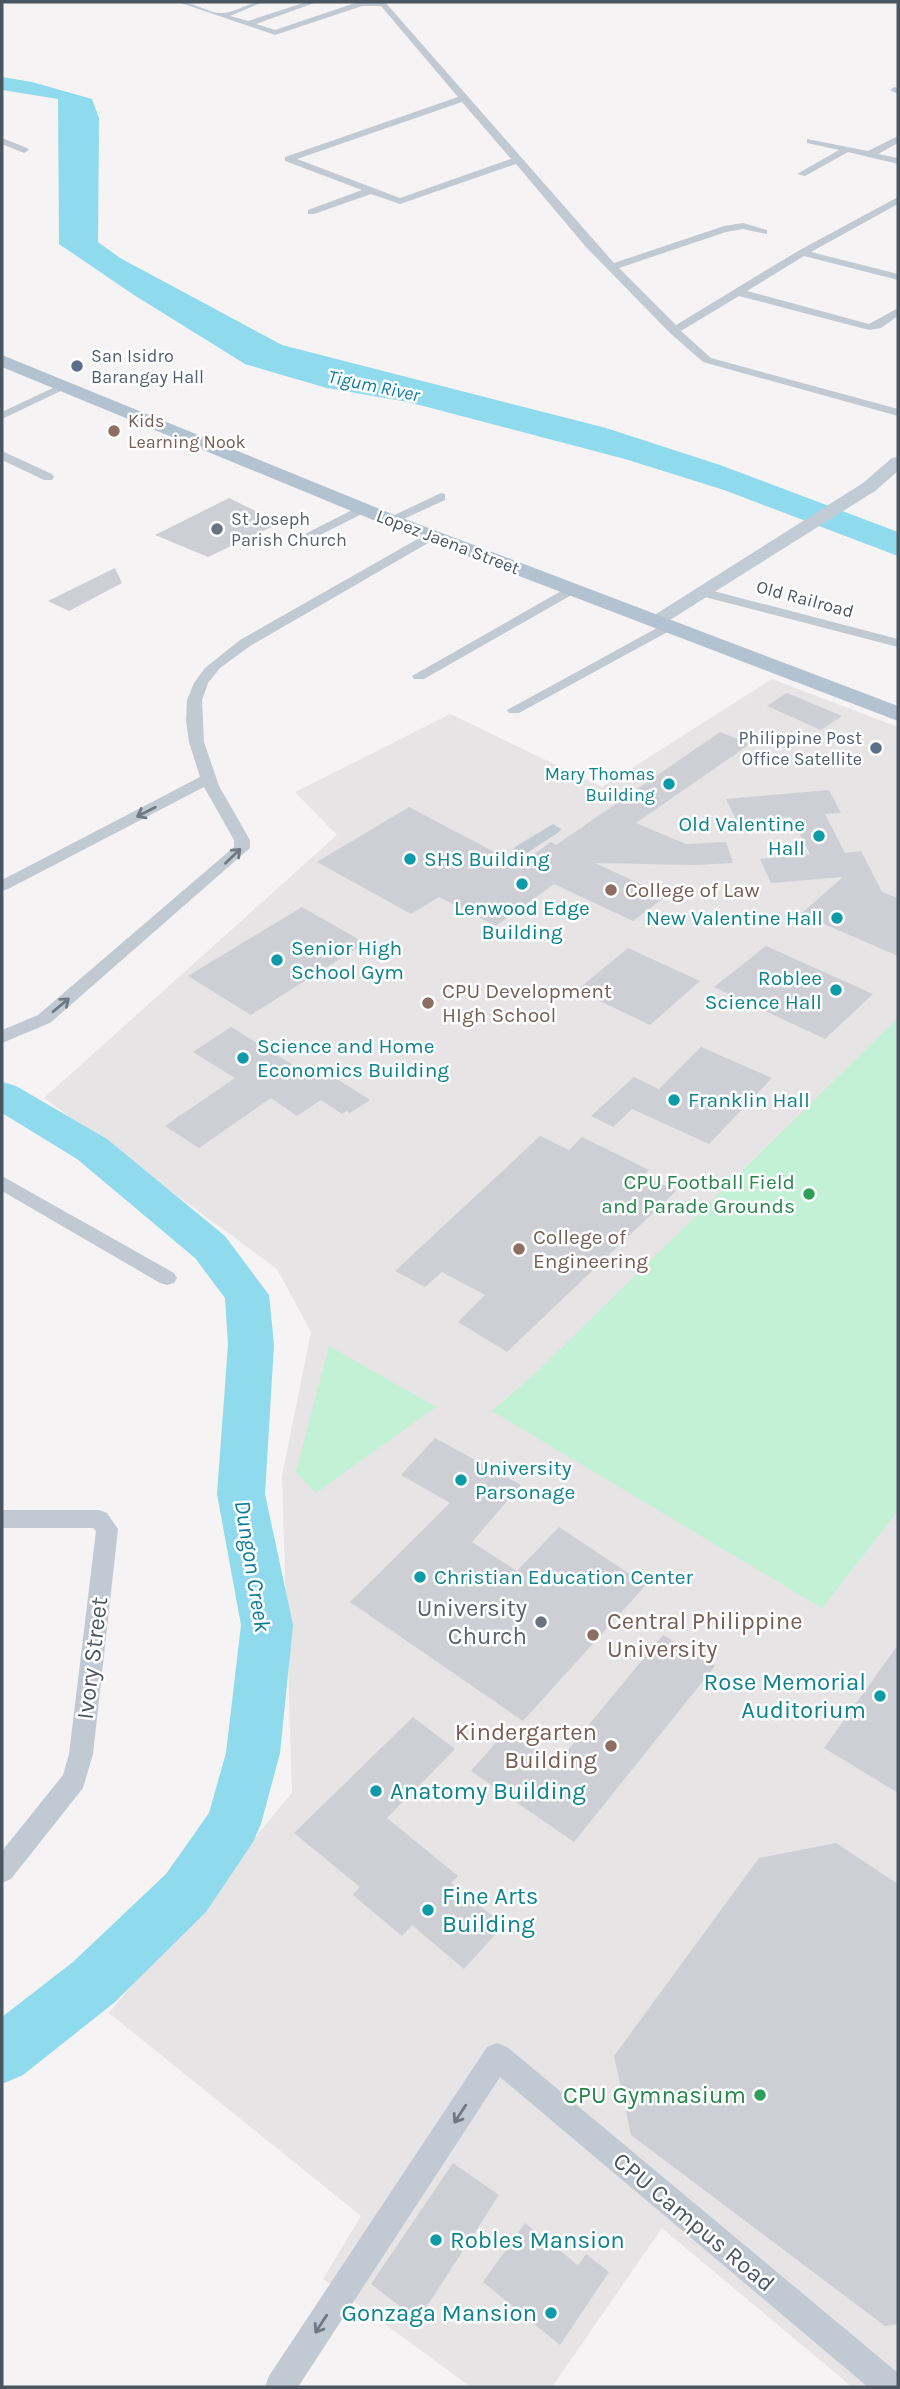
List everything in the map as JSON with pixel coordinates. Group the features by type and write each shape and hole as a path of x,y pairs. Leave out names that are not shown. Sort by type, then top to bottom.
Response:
{"main road":[{"name":"Lopez Jaena Street","path":"2,361 430,536 898,714"}],"street":[{"path":"223,16 259,2"},
{"path":"248,24 313,2"},
{"path":"350,2 381,3 519,160 590,246 674,331 707,360 898,413"},
{"path":"190,3 275,33 361,4"},
{"path":"465,98 288,159 400,201 519,160"},
{"path":"870,155 898,139"},
{"path":"2,141 24,149"},
{"path":"810,141 898,161"},
{"path":"802,174 848,149"},
{"path":"311,212 372,190"},
{"path":"674,331 802,253 898,200"},
{"path":"881,209 898,214"},
{"path":"612,267 724,229 743,226 763,232"},
{"path":"802,253 898,278"},
{"path":"737,292 869,327 877,326 896,314"},
{"path":"2,416 63,387"},
{"path":"2,455 48,477"},
{"path":"513,710 662,623 702,592 869,487 898,462"},
{"path":"390,520 442,497"},
{"path":"311,534 362,509"},
{"path":"2,1037 44,1019 242,848 242,840 207,780 192,722 200,684 218,663 245,643 430,536"},
{"path":"419,676 570,590"},
{"name":"Old Railroad","path":"702,592 898,643"},
{"path":"2,886 207,780"},
{"path":"521,850 552,829"},
{"path":"2,1183 167,1278"},
{"name":"Ivory Street","path":"2,1519 99,1519 107,1530 81,1754 74,1780 2,1871"},
{"name":"CPU Campus Road","path":"280,2387 498,2057 891,2387"}],"shaded area":[{"name":"Central Philippine University","path":"772,679 898,727 898,2387 852,2387 662,2228 552,2387 471,2387 323,2279 361,2216 109,2013 292,1793 282,1476 311,1332 277,1269 44,1098 337,835 295,792 450,714 602,787"}],"green space":[{"name":"CPU Football Field and Parade Grounds","path":"898,1018 898,1511 822,1608 492,1411 539,1370"},
{"path":"329,1346 436,1407 316,1493 296,1472"}],"water":[{"name":"Tigum River","path":"2,77 32,82 92,99 99,118 98,242 120,258 282,345 606,428 720,465 898,532 898,556 724,490 625,459 408,402 327,388 245,364 134,295 59,244 58,99 2,90"}],"building":[{"name":"St Joseph Parish Church","path":"229,498 280,523 208,557 155,535"},
{"path":"115,568 122,583 69,611 48,601"},
{"path":"787,693 842,716 821,730 767,706"},
{"path":"720,732 750,744 636,823 686,844 726,842 733,863 595,863 666,896 633,921 554,884 496,926 439,897 411,914 317,862 409,807 519,865 551,842 556,845"},
{"path":"829,790 841,813 825,814 845,853 861,851 882,892 898,898 898,956 801,914 843,877 771,883 760,859 810,854 791,817 737,822 726,799"},
{"name":"Senior High School Gym","path":"302,907 365,943 251,1015 188,976"},
{"name":"Roblee Science Hall","path":"766,946 873,994 825,1039 714,987"},
{"path":"628,948 700,981 650,1025 577,990"},
{"path":"231,1027 303,1071 314,1064 370,1100 350,1113 347,1111 342,1114 321,1100 297,1116 271,1098 199,1148 165,1126 235,1078 193,1052"},
{"name":"Franklin Hall","path":"701,1047 772,1078 709,1144 632,1109 613,1127 591,1116 634,1077 659,1089"},
{"name":"College of Engineering","path":"540,1136 569,1150 582,1137 649,1170 644,1175 676,1191 507,1352 458,1322 485,1295 442,1272 425,1287 395,1271"},
{"path":"435,1438 521,1485 472,1542 517,1571 559,1527 646,1585 523,1721 350,1602 450,1503 401,1475"},
{"name":"Kindergarten Building","path":"663,1635 715,1666 574,1842 471,1771 508,1729 558,1762"},
{"name":"Rose Memorial Auditorium","path":"898,1645 898,1793 824,1748"},
{"path":"413,1717 455,1749 387,1818 458,1876 451,1883 504,1925 464,1969 412,1925 402,1936 353,1895 360,1887 294,1833"},
{"name":"CPU Gymnasium","path":"836,1843 898,1884 898,2324 885,2326 631,2135 614,2056 759,1858"},
{"name":"Robles Mansion","path":"453,2163 499,2195 418,2320 371,2284"},
{"name":"Gonzaga Mansion","path":"525,2223 578,2265 586,2254 609,2272 560,2345 483,2282"}],"waterway":[{"name":"Dungon Creek","path":"2,1095 92,1149 210,1247 247,1295 251,1345 241,1494 267,1625 253,1753 233,1824 186,1893 94,1982 2,2054"}],"place":[{"name":"San Isidro Barangay Hall","path":"77,366"},
{"name":"Kids Learning Nook","path":"114,431"},
{"name":"St Joseph Parish Church","path":"217,529"},
{"name":"Philippine Post Office Satellite","path":"876,748"},
{"name":"Mary Thomas Building","path":"669,784"},
{"name":"Old Valentine Hall","path":"819,836"},
{"name":"SHS Building","path":"410,859"},
{"name":"Lenwood Edge Building","path":"522,884"},
{"name":"College of Law","path":"611,890"},
{"name":"New Valentine Hall","path":"837,918"},
{"name":"Senior High School Gym","path":"277,960"},
{"name":"Roblee Science Hall","path":"836,990"},
{"name":"CPU Development HIgh School","path":"428,1003"},
{"name":"Science and Home Economics Building","path":"243,1058"},
{"name":"Franklin Hall","path":"674,1100"},
{"name":"CPU Football Field and Parade Grounds","path":"809,1194"},
{"name":"College of Engineering","path":"519,1249"},
{"name":"University Parsonage","path":"461,1480"},
{"name":"Christian Education Center","path":"420,1577"},
{"name":"University Church","path":"541,1622"},
{"name":"Central Philippine University","path":"593,1635"},
{"name":"Rose Memorial Auditorium","path":"880,1696"},
{"name":"Kindergarten Building","path":"611,1746"},
{"name":"Anatomy Building","path":"376,1791"},
{"name":"Fine Arts Building","path":"428,1910"},
{"name":"CPU Gymnasium","path":"760,2095"},
{"name":"Robles Mansion","path":"436,2240"},
{"name":"Gonzaga Mansion","path":"551,2313"}]}
